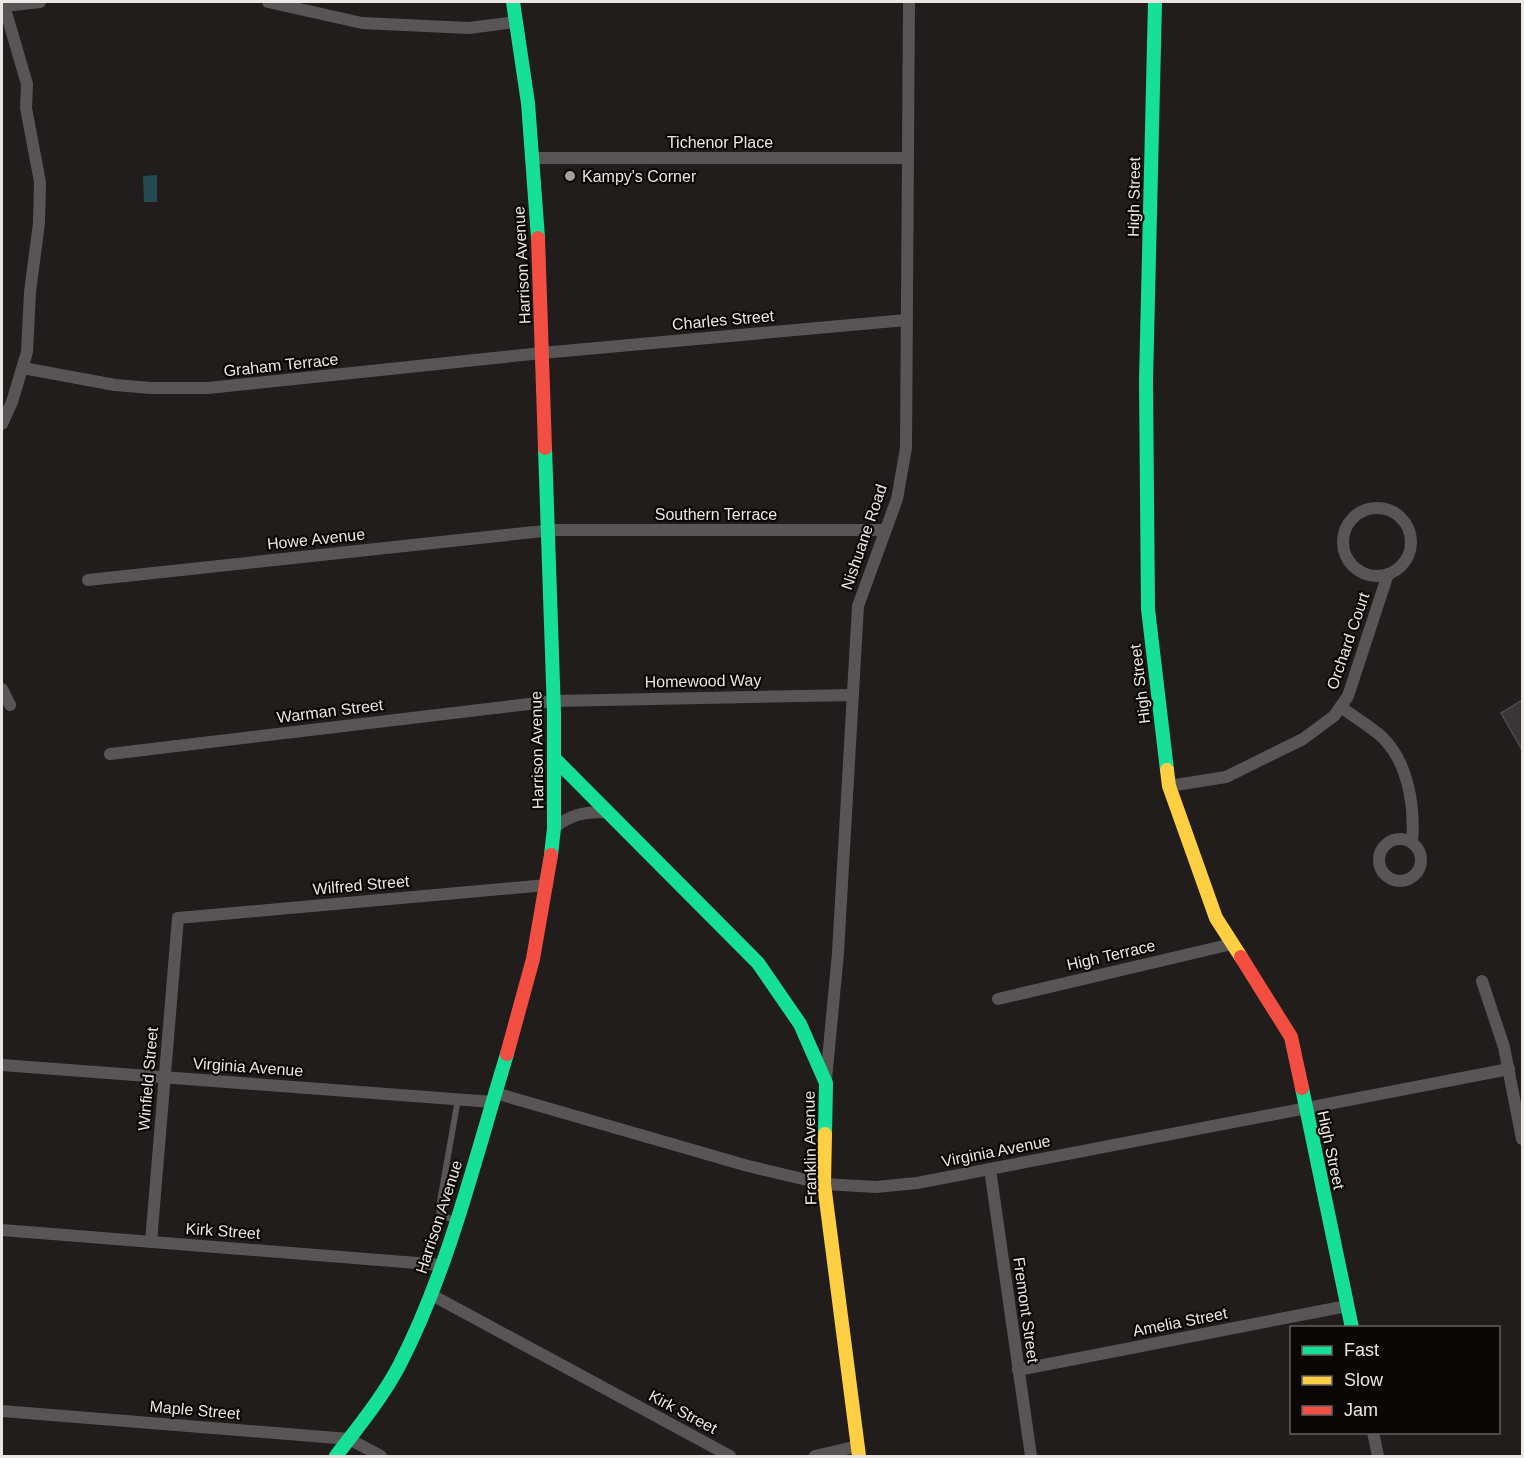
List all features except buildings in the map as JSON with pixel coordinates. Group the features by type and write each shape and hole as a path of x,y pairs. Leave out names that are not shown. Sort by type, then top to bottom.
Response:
{"street":[{"path":"2,424 23,368 30,326 30,292 39,223 40,182 26,108 27,84 3,4 40,2"},
{"path":"268,2 362,22 469,27 516,22"},
{"name":"Harrison Avenue","path":"336,1456 376,1403 399,1366 442,1265 494,1097 533,959 547,885 554,828 554,701 542,353 528,103 513,2"},
{"name":"Nishuane Road","path":"826,1083 838,953 858,606 897,499 906,448 909,2"},
{"name":"High Street","path":"1155,2 1146,381 1148,609 1169,786 1216,918 1291,1037 1352,1326"},
{"name":"Tichenor Place","path":"532,158 908,158"},
{"name":"Charles Street","path":"542,353 906,320"},
{"name":"Graham Terrace","path":"23,368 115,385 151,388 208,388 542,353"},
{"path":"1369,509 1386,509 1396,513 1409,530 1411,547 1408,557 1401,566 1388,574 1372,575 1362,572 1353,566 1344,547 1344,536 1351,520 1369,509"},
{"name":"Southern Terrace","path":"548,531 885,530"},
{"name":"Howe Avenue","path":"88,580 548,531"},
{"name":"Orchard Court","path":"1169,786 1226,777 1303,739 1334,716 1348,696 1388,574"},
{"path":"2,689 10,705"},
{"name":"Homewood Way","path":"554,701 852,695"},
{"name":"Warman Street","path":"110,754 554,701"},
{"path":"1341,707 1383,737 1397,757 1412,803 1412,843"},
{"name":"Franklin Avenue","path":"555,759 758,963 800,1024 826,1083 824,1184 858,1451"},
{"path":"554,828 569,816 585,812 606,812"},
{"name":"Wilfred Street","path":"178,918 547,885"},
{"name":"Winfield Street","path":"151,1242 178,918"},
{"name":"High Terrace","path":"998,999 1232,944"},
{"path":"1482,981 1509,1069 1522,1139"},
{"name":"Virginia Avenue","path":"2,1065 458,1099 494,1097 748,1166 824,1184 876,1187 990,1169 1509,1069"},
{"name":"Fremont Street","path":"990,1169 1031,1456"},
{"name":"Kirk Street","path":"2,1230 442,1265"},
{"name":"Kirk Street","path":"430,1294 730,1456"},
{"name":"Amelia Street","path":"1018,1370 1347,1306"},
{"name":"Maple Street","path":"2,1411 349,1438 381,1456"},
{"path":"1373,1434 1378,1456"},
{"path":"815,1456 858,1451"}],"lane":[{"path":"456,1222 440,1214 440,1207 458,1099"}],"water":[{"path":"157,175 157,202 144,202 143,176"}],"traffic: fast":[{"path":"513,2 528,103 538,238"},
{"path":"1155,2 1146,381 1148,609 1167,770"},
{"path":"545,448 554,713 554,828 551,855"},
{"path":"555,759 758,963 800,1024 826,1083 825,1134"},
{"path":"336,1456 385,1389 417,1329 460,1213 507,1054"},
{"path":"1302,1088 1352,1326"}],"traffic: slow":[{"path":"1167,770 1169,786 1216,918 1241,957"},
{"path":"825,1134 824,1184 859,1456"}],"traffic: jam":[{"path":"538,238 545,448"},
{"path":"507,1054 533,959 551,855"},
{"path":"1241,957 1291,1037 1302,1088"}],"place":[{"name":"Kampy's Corner","path":"570,176"}]}
